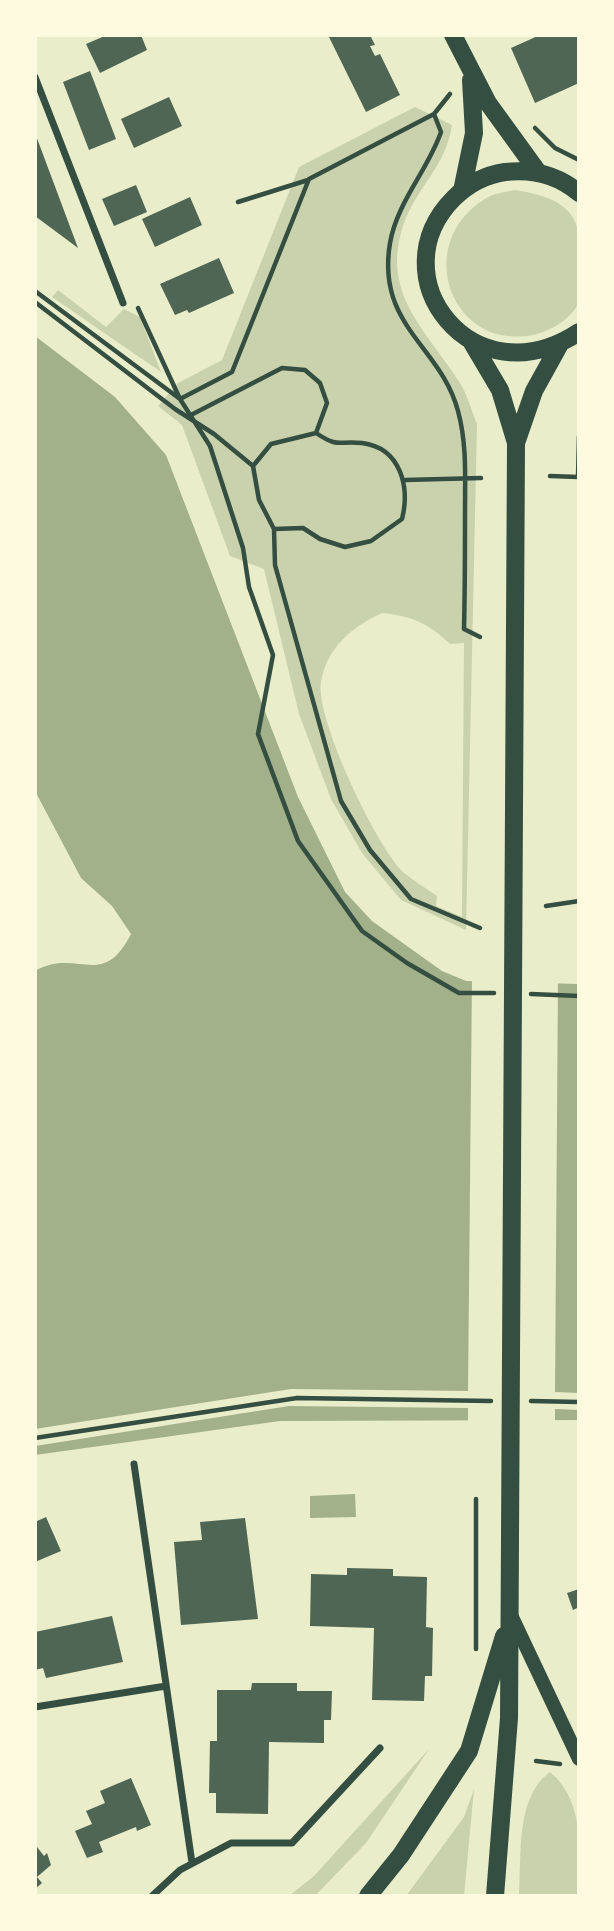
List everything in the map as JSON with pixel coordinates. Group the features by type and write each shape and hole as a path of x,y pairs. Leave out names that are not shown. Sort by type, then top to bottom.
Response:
{"main road":[{"path":"453,35 470,73 501,123 538,172"},
{"path":"461,191 474,133 470,73"},
{"path":"579,193 558,179 538,172 498,173 461,191 446,206 434,225 426,268 440,311 454,328 471,341 492,351 515,354 538,352 560,344 579,332"},
{"path":"471,341 500,390 516,443 510,1246 512,1499 508,1760 495,1896"},
{"path":"516,443 534,391 560,344"},
{"path":"510,1614 579,1759"},
{"path":"368,1896 401,1856 470,1751 510,1614"}],"street":[{"path":"35,77 123,303"},
{"path":"134,1464 192,1863"},
{"path":"35,1707 166,1686"},
{"path":"152,1896 192,1863 231,1843 292,1843 380,1748"}],"path":[{"path":"238,202 309,179 434,114"},
{"path":"530,124 555,148 579,160"},
{"path":"180,399 232,372 309,179"},
{"path":"35,291 180,399"},
{"path":"35,302 253,466 260,500 274,529 275,565 341,801 370,850 411,899 480,928"},
{"path":"123,303 140,309 180,399 210,446 243,548 249,587 273,655 258,734 298,841 362,931 407,964 459,993 497,993"},
{"path":"189,416 282,368 305,370 320,383 327,403 316,433"},
{"path":"253,466 271,444 316,433 333,444 362,443 380,449 405,480 407,499 402,519 371,541 345,547 320,539 303,528 274,529"},
{"path":"551,476 579,477 579,436"},
{"path":"405,480 481,478"},
{"path":"465,479 464,629 480,637"},
{"path":"546,906 579,901"},
{"path":"522,994 579,996"},
{"path":"35,1438 297,1398 498,1401"},
{"path":"525,1401 579,1402"},
{"path":"475,1654 476,1499"},
{"path":"537,1761 561,1765"}],"shaded area":[{"path":"415,107 452,125 444,153 415,200 403,226 398,250 398,271 402,291 410,309 461,385 477,424 466,930 401,900 362,853 331,799 299,714 264,569 230,556 182,425 158,406 178,383 222,360 299,167","holes":["382,613 419,622 450,644 464,643 462,917 436,906 437,896 402,871 391,856 349,780 327,723 321,682 335,648 351,632 371,619"]},
{"path":"515,190 541,196 559,204 570,214 577,227 580,242 579,303 566,319 549,329 537,334 507,336 483,328 464,312 451,291 447,267 450,242 463,219 488,197"},
{"path":"58,290 106,327 124,309 140,317 161,372 52,297"},
{"path":"35,336 115,397 166,455 298,797 345,892 372,921 442,971 466,981 579,984 579,1420 280,1421 35,1455 35,971 50,965 88,965 110,960 120,951 131,934 112,906 81,878 35,791"},
{"path":"355,1494 356,1517 310,1518 310,1496"},
{"path":"429,1749 366,1843 315,1896 289,1896 314,1876"},
{"path":"550,1772 562,1784 575,1813 579,1846 579,1896 519,1896 521,1846 526,1812 539,1783"},
{"path":"474,1789 464,1896 406,1896 464,1817"}],"pier":[{"path":"472,977 558,978 555,1392 579,1393 579,1410 555,1409 555,1423 468,1422 468,1408 289,1406 35,1446 35,1429 291,1389 468,1391"}],"building":[{"path":"107,35 141,35 147,50 100,73 86,44"},
{"path":"328,35 370,35 375,45 370,46 375,56 380,54 400,95 366,112"},
{"path":"540,35 579,35 579,83 535,103 511,48"},
{"path":"90,71 116,139 89,150 63,82"},
{"path":"169,97 182,126 134,148 121,119"},
{"path":"35,133 78,248 35,216"},
{"path":"136,185 147,212 114,226 102,199"},
{"path":"190,197 202,225 155,247 142,219"},
{"path":"219,258 234,293 189,313 187,310 175,315 160,284"},
{"path":"46,1517 61,1551 35,1562 35,1522"},
{"path":"245,1518 258,1619 181,1625 174,1542 202,1540 200,1522"},
{"path":"347,1568 393,1569 393,1576 427,1577 426,1627 433,1628 432,1676 425,1676 424,1701 372,1700 374,1628 310,1626 311,1574 347,1575"},
{"path":"579,1589 579,1607 573,1610 567,1593"},
{"path":"112,1616 123,1662 46,1678 43,1668 35,1670 35,1632"},
{"path":"252,1683 297,1683 297,1691 332,1691 331,1720 324,1720 324,1743 269,1742 268,1814 216,1813 216,1793 209,1793 210,1741 217,1741 217,1690 251,1690"},
{"path":"131,1778 151,1825 137,1831 136,1827 99,1842 103,1852 87,1858 75,1831 92,1824 86,1811 105,1803 100,1791"},
{"path":"37,1847 44,1856 47,1853 51,1865 37,1877 42,1883 35,1889"}]}
